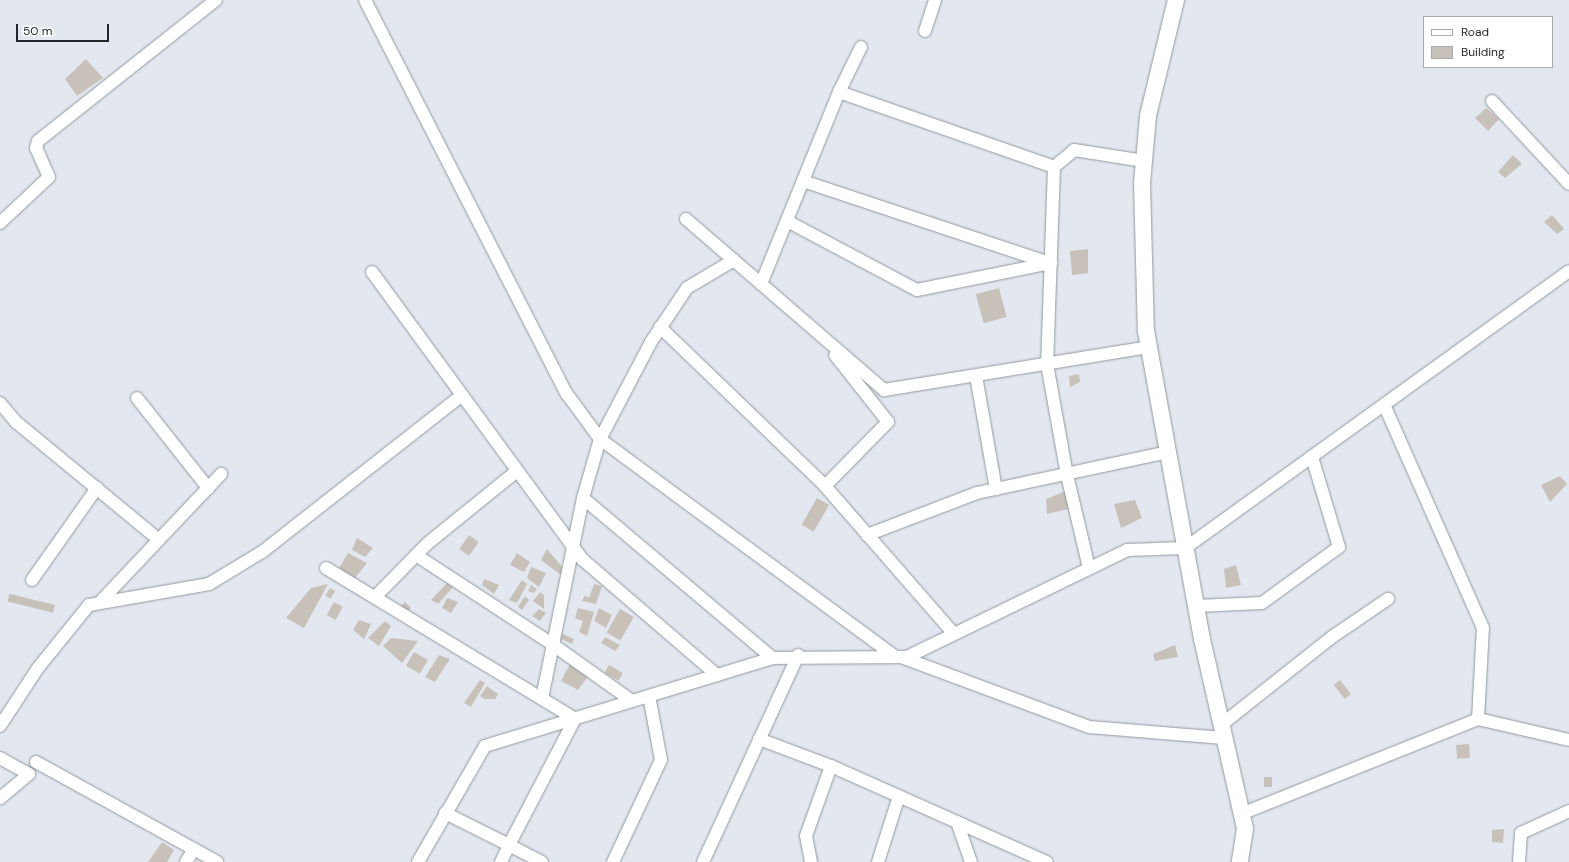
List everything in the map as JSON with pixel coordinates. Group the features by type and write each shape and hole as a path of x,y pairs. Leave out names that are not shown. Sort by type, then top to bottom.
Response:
{"main road":[{"path":"1176,0 1148,116 1144,161 1145,300 1149,347 1185,548 1222,731 1245,829 1240,862"}],"street":[{"path":"0,223 50,177 36,148 38,142 216,0"},
{"path":"364,0 567,394 600,439 898,657 1089,727 1222,731 1332,637 1388,599"},
{"path":"925,32 935,0"},
{"path":"762,284 839,92 861,46"},
{"path":"839,92 1054,167"},
{"path":"1492,102 1569,184"},
{"path":"1088,568 1067,474 1047,364 1054,167 1074,150 1144,161"},
{"path":"803,181 1051,263"},
{"path":"686,219 884,390 1149,347"},
{"path":"787,221 917,290 1051,263"},
{"path":"542,698 583,498 600,439 660,327 687,288 734,260"},
{"path":"418,862 485,746 549,724 575,719 772,658 798,656 908,657 1127,550 1185,548 1569,271"},
{"path":"372,272 582,559 717,675"},
{"path":"660,327 825,486 954,634"},
{"path":"818,334 888,422 825,486"},
{"path":"976,376 996,489"},
{"path":"0,726 38,668 89,605 101,601 209,584 262,552 462,395"},
{"path":"137,398 208,488"},
{"path":"0,403 16,422 159,540"},
{"path":"1384,405 1483,628 1478,719"},
{"path":"867,535 976,494 1168,452"},
{"path":"1196,606 1262,603 1339,547 1312,457"},
{"path":"375,597 416,555 487,493 517,471"},
{"path":"101,601 221,474"},
{"path":"32,580 97,488"},
{"path":"583,498 772,658"},
{"path":"416,555 552,644 632,701"},
{"path":"326,568 575,719"},
{"path":"703,862 798,656"},
{"path":"614,862 662,760 649,696"},
{"path":"501,862 575,719"},
{"path":"1242,814 1478,719 1569,740"},
{"path":"760,739 831,766 1047,862"},
{"path":"0,758 29,774 0,798"},
{"path":"36,762 217,862"},
{"path":"812,862 806,836 831,766"},
{"path":"878,862 899,796"},
{"path":"1519,862 1521,833 1569,811"},
{"path":"446,813 542,862"},
{"path":"957,822 971,862"},
{"path":"186,862 194,848"}],"building":[{"path":"86,59 103,78 77,96 65,79"},
{"path":"1486,108 1499,119 1488,131 1475,118"},
{"path":"1513,155 1522,164 1505,178 1498,172"},
{"path":"1552,215 1564,229 1557,234 1544,222"},
{"path":"1088,249 1088,273 1072,275 1070,251"},
{"path":"999,288 1007,317 984,323 976,294"},
{"path":"1079,374 1080,382 1070,387 1069,376"},
{"path":"1560,476 1567,484 1550,502 1541,485"},
{"path":"1066,491 1069,509 1047,514 1046,499"},
{"path":"817,498 829,505 814,532 802,525"},
{"path":"1135,500 1142,518 1121,528 1114,504"},
{"path":"469,535 479,542 469,556 459,549"},
{"path":"357,538 373,548 365,557 352,550"},
{"path":"547,549 563,568 561,575 541,560"},
{"path":"348,553 367,563 355,578 339,568"},
{"path":"517,553 530,562 524,572 510,565"},
{"path":"1236,565 1241,585 1226,588 1224,569"},
{"path":"531,567 546,573 539,587 527,578"},
{"path":"484,579 499,585 494,594 482,585"},
{"path":"522,580 527,584 517,603 509,600"},
{"path":"447,583 453,587 438,604 431,600"},
{"path":"328,584 304,628 286,618 311,588"},
{"path":"594,584 602,586 596,604 582,601 585,595 589,598"},
{"path":"531,585 537,589 534,593 528,591"},
{"path":"330,588 335,591 331,599 325,596"},
{"path":"540,592 544,595 544,609 533,601"},
{"path":"9,594 55,605 53,613 7,601"},
{"path":"525,596 529,600 522,610 518,607"},
{"path":"447,598 458,602 451,613 442,608"},
{"path":"334,602 343,607 335,620 327,615"},
{"path":"405,602 411,608 407,613 399,608"},
{"path":"578,608 594,612 587,636 579,632 583,621 575,618"},
{"path":"599,608 612,615 606,628 594,621"},
{"path":"539,609 546,613 540,621 532,616"},
{"path":"620,609 634,617 620,640 606,632"},
{"path":"359,620 371,624 364,639 353,630"},
{"path":"385,621 391,626 379,646 368,638"},
{"path":"563,634 574,639 572,644 559,638"},
{"path":"605,637 620,645 615,651 601,643"},
{"path":"391,638 418,641 402,663 383,646"},
{"path":"1175,645 1178,657 1155,661 1153,654"},
{"path":"414,652 428,660 420,674 406,666"},
{"path":"439,655 450,659 435,682 425,677"},
{"path":"571,662 589,675 578,690 561,681"},
{"path":"609,665 623,673 618,681 604,673"},
{"path":"480,680 485,683 471,707 464,703"},
{"path":"1340,680 1351,694 1345,699 1334,685"},
{"path":"487,686 498,694 495,699 484,699 480,696"},
{"path":"1469,744 1470,758 1457,759 1456,745"},
{"path":"1264,777 1272,777 1272,787 1264,787"},
{"path":"1504,829 1503,843 1492,842 1492,830"},
{"path":"162,842 174,850 167,862 148,862"}]}
